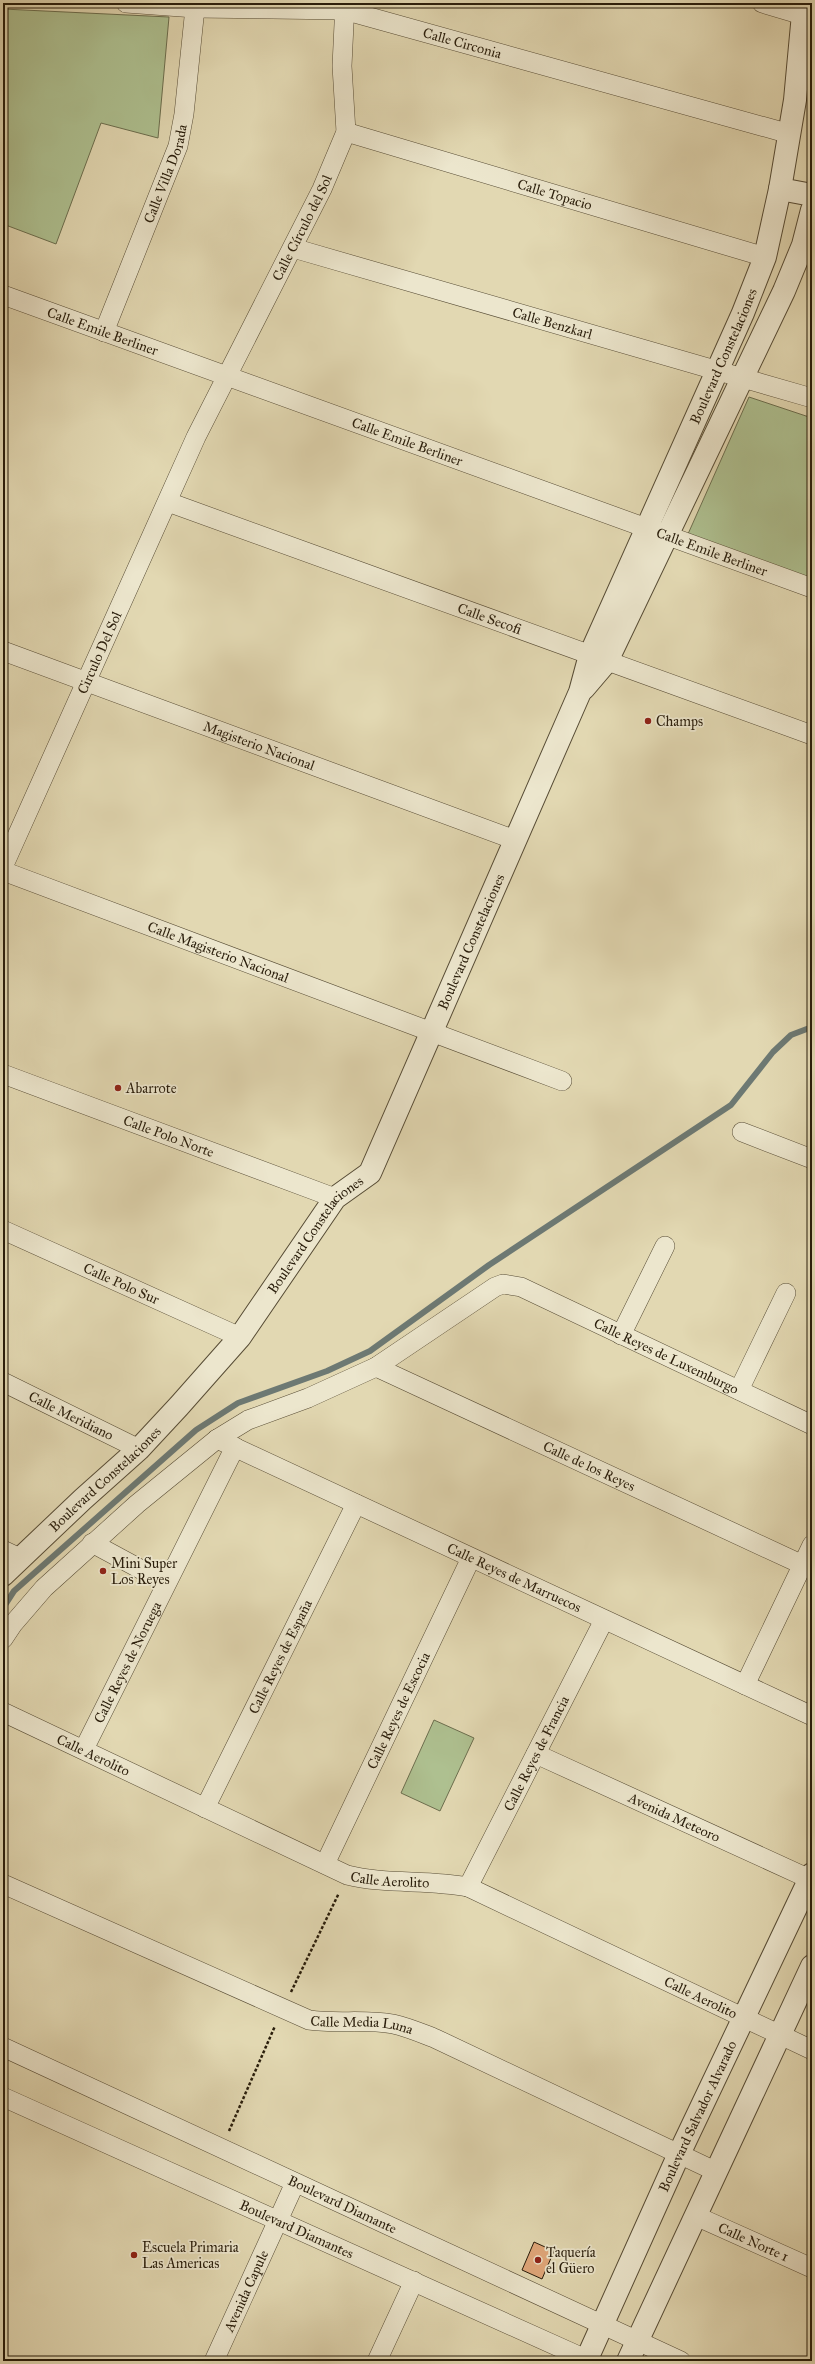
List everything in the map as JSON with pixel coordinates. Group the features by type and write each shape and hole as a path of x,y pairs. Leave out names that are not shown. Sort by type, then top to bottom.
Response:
{"street":[{"name":"Calle Circonia","path":"126,3 195,8 344,6 790,134"},
{"path":"762,3 803,9"},
{"name":"Calle Círculo del Sol","path":"196,437 322,189 346,132 342,66 344,6"},
{"name":"Calle Villa Dorada","path":"104,332 178,146 184,114 195,8"},
{"name":"Boulevard Constelaciones","path":"598,658 647,528 718,370 765,257 790,134 803,9"},
{"name":"Calle Topacio","path":"346,132 765,257"},
{"path":"780,188 812,194"},
{"name":"Boulevard Constelaciones","path":"3,1575 12,1554 82,1499 139,1449 240,1337 335,1198 370,1173 432,1034 580,692 667,536 784,291 807,247 812,210"},
{"name":"Calle Benzkarl","path":"292,248 812,398"},
{"name":"Calle Emile Berliner","path":"3,295 812,588"},
{"name":"Circulo Del Sol","path":"3,867 196,437"},
{"name":"Calle Secofi","path":"168,502 812,735"},
{"name":"Magisterio Nacional","path":"3,651 515,840"},
{"name":"Calle Magisterio Nacional","path":"3,871 432,1034 562,1081"},
{"name":"Calle Polo Norte","path":"3,1074 335,1198"},
{"path":"742,1132 812,1159"},
{"name":"Calle Polo Sur","path":"3,1230 240,1337"},
{"path":"621,1335 665,1246"},
{"name":"Calle Reyes de Luxemburgo","path":"376,1367 495,1287 503,1284 521,1287 812,1425"},
{"path":"739,1390 786,1293"},
{"path":"3,1639 13,1624 44,1588 92,1543 142,1499 217,1440 248,1420 308,1398 376,1367"},
{"name":"Calle de los Reyes","path":"376,1367 803,1565"},
{"name":"Calle Meridiano","path":"3,1382 139,1449"},
{"name":"Calle Reyes de Marruecos","path":"217,1440 235,1447 812,1716"},
{"name":"Calle Reyes de Noruega","path":"84,1749 235,1447"},
{"name":"Calle Reyes de España","path":"205,1808 356,1504"},
{"path":"92,1543 166,1583"},
{"path":"745,1685 812,1545"},
{"name":"Calle Reyes de Escocia","path":"325,1864 471,1558"},
{"name":"Calle Reyes de Francia","path":"468,1887 604,1620"},
{"name":"Calle Aerolito","path":"3,1712 84,1749 347,1875 367,1880 446,1882 468,1887 812,2050"},
{"name":"Avenida Meteoro","path":"536,1754 811,1877"},
{"name":"Boulevard Salvador Alvarado","path":"587,2361 679,2154 811,1877"},
{"name":"Calle Media Luna","path":"3,1884 309,2020 327,2023 366,2022 393,2024 434,2038 717,2172"},
{"path":"628,2361 812,1966"},
{"name":"Boulevard Diamante","path":"3,2047 223,2147 295,2183 681,2361"},
{"name":"Boulevard Diamantes","path":"3,2097 414,2281 587,2361"},
{"name":"Avenida Capule","path":"214,2361 295,2183"},
{"name":"Calle Norte 1","path":"696,2216 812,2268"},
{"path":"377,2361 414,2281"}],"green space":[{"path":"3,9 169,17 158,138 101,123 56,244 3,224"},
{"path":"749,397 812,418 812,579 688,534"},
{"path":"434,1720 474,1738 440,1811 401,1793"}],"building":[{"name":"Taquería el Güero","path":"534,2242 554,2251 542,2279 522,2270"}],"waterway":[{"path":"3,1608 14,1591 196,1430 238,1403 327,1371 370,1351 489,1265 731,1105 773,1052 791,1035 812,1027"}],"place":[{"name":"Champs","path":"648,721"},
{"name":"Abarrote","path":"118,1088"},
{"name":"Mini Super Los Reyes","path":"103,1571"},
{"name":"Escuela Primaria Las Americas","path":"134,2255"},
{"name":"Taquería el Güero","path":"538,2260"}]}
